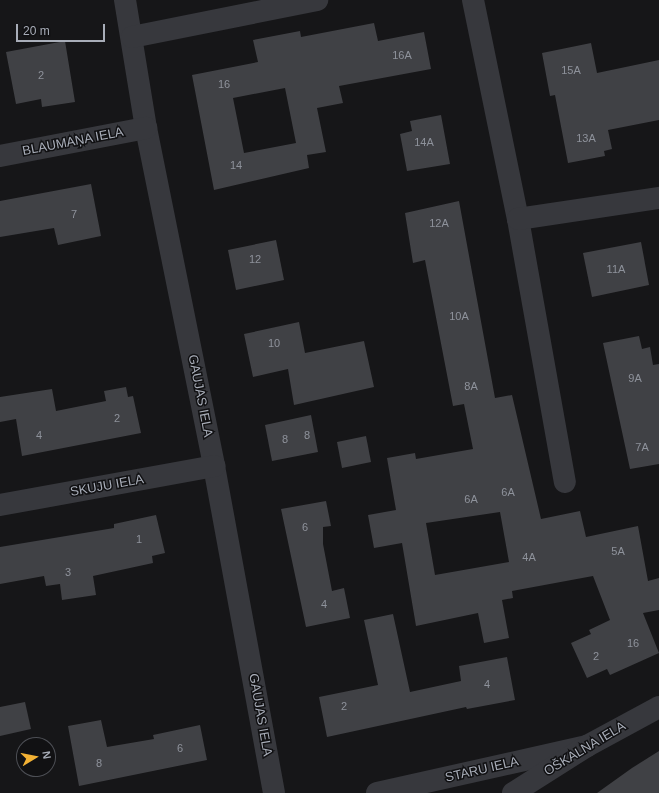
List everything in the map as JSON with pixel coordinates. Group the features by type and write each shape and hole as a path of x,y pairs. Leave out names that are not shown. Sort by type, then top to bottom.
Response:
{"street":[{"name":"GAUJAS IELA","path":"125,0 146,128 214,466 274,793"},
{"path":"132,36 317,0"},
{"path":"472,0 518,219 565,482"},
{"name":"BLAUMAŅA IELA","path":"0,156 146,128"},
{"path":"518,219 659,198"},
{"name":"SKUJU IELA","path":"0,505 214,466"},
{"name":"OŠKALNA IELA","path":"513,793 587,746 659,707"},
{"name":"STARU IELA","path":"377,793 587,746"}],"building":[{"path":"374,23 378,41 424,32 431,69 339,86 343,103 317,108 326,152 307,155 309,168 214,190 192,75 258,62 253,40 300,31 301,37","holes":["285,88 296,143 244,153 233,98"]},
{"path":"65,41 75,102 42,107 41,99 16,104 6,52"},
{"path":"591,43 597,73 659,60 659,120 608,130 612,149 604,151 605,156 568,163 555,95 550,96 542,53"},
{"path":"441,115 450,164 407,171 400,134 412,131 410,121"},
{"path":"91,184 101,236 58,245 54,228 0,237 0,201"},
{"path":"459,201 495,398 512,395 541,519 580,511 586,537 638,526 648,581 659,578 659,610 643,613 659,653 610,675 607,669 587,678 571,643 591,634 589,630 610,620 593,576 512,591 513,598 502,600 509,638 484,643 478,613 416,626 402,543 374,548 368,515 396,510 387,458 415,453 416,459 473,449 464,404 453,406 425,260 413,263 405,213","holes":["500,512 509,562 435,575 426,523"]},
{"path":"276,240 284,280 236,290 228,250"},
{"path":"641,242 649,285 592,297 583,253"},
{"path":"299,322 305,353 364,341 374,387 294,405 288,369 253,377 244,334"},
{"path":"639,336 642,349 650,347 653,365 659,364 659,464 630,469 603,343"},
{"path":"126,387 128,397 133,396 141,433 22,456 16,419 0,422 0,397 52,389 56,411 106,401 104,391"},
{"path":"311,415 318,452 272,461 265,425"},
{"path":"366,436 371,462 342,468 337,442"},
{"path":"326,501 331,526 323,527 323,544 332,591 344,588 350,618 306,627 281,509"},
{"path":"156,515 165,553 152,556 153,563 93,576 96,595 62,600 60,584 46,586 44,576 0,584 0,547 114,528 114,524"},
{"path":"393,614 410,692 461,681 459,666 507,657 515,700 467,709 466,707 327,737 319,697 378,685 364,620"},
{"path":"25,702 31,729 0,736 0,707"},
{"path":"101,720 107,747 154,739 153,735 200,725 207,760 79,786 68,726"},
{"path":"659,751 659,793 597,793 632,768"}]}
